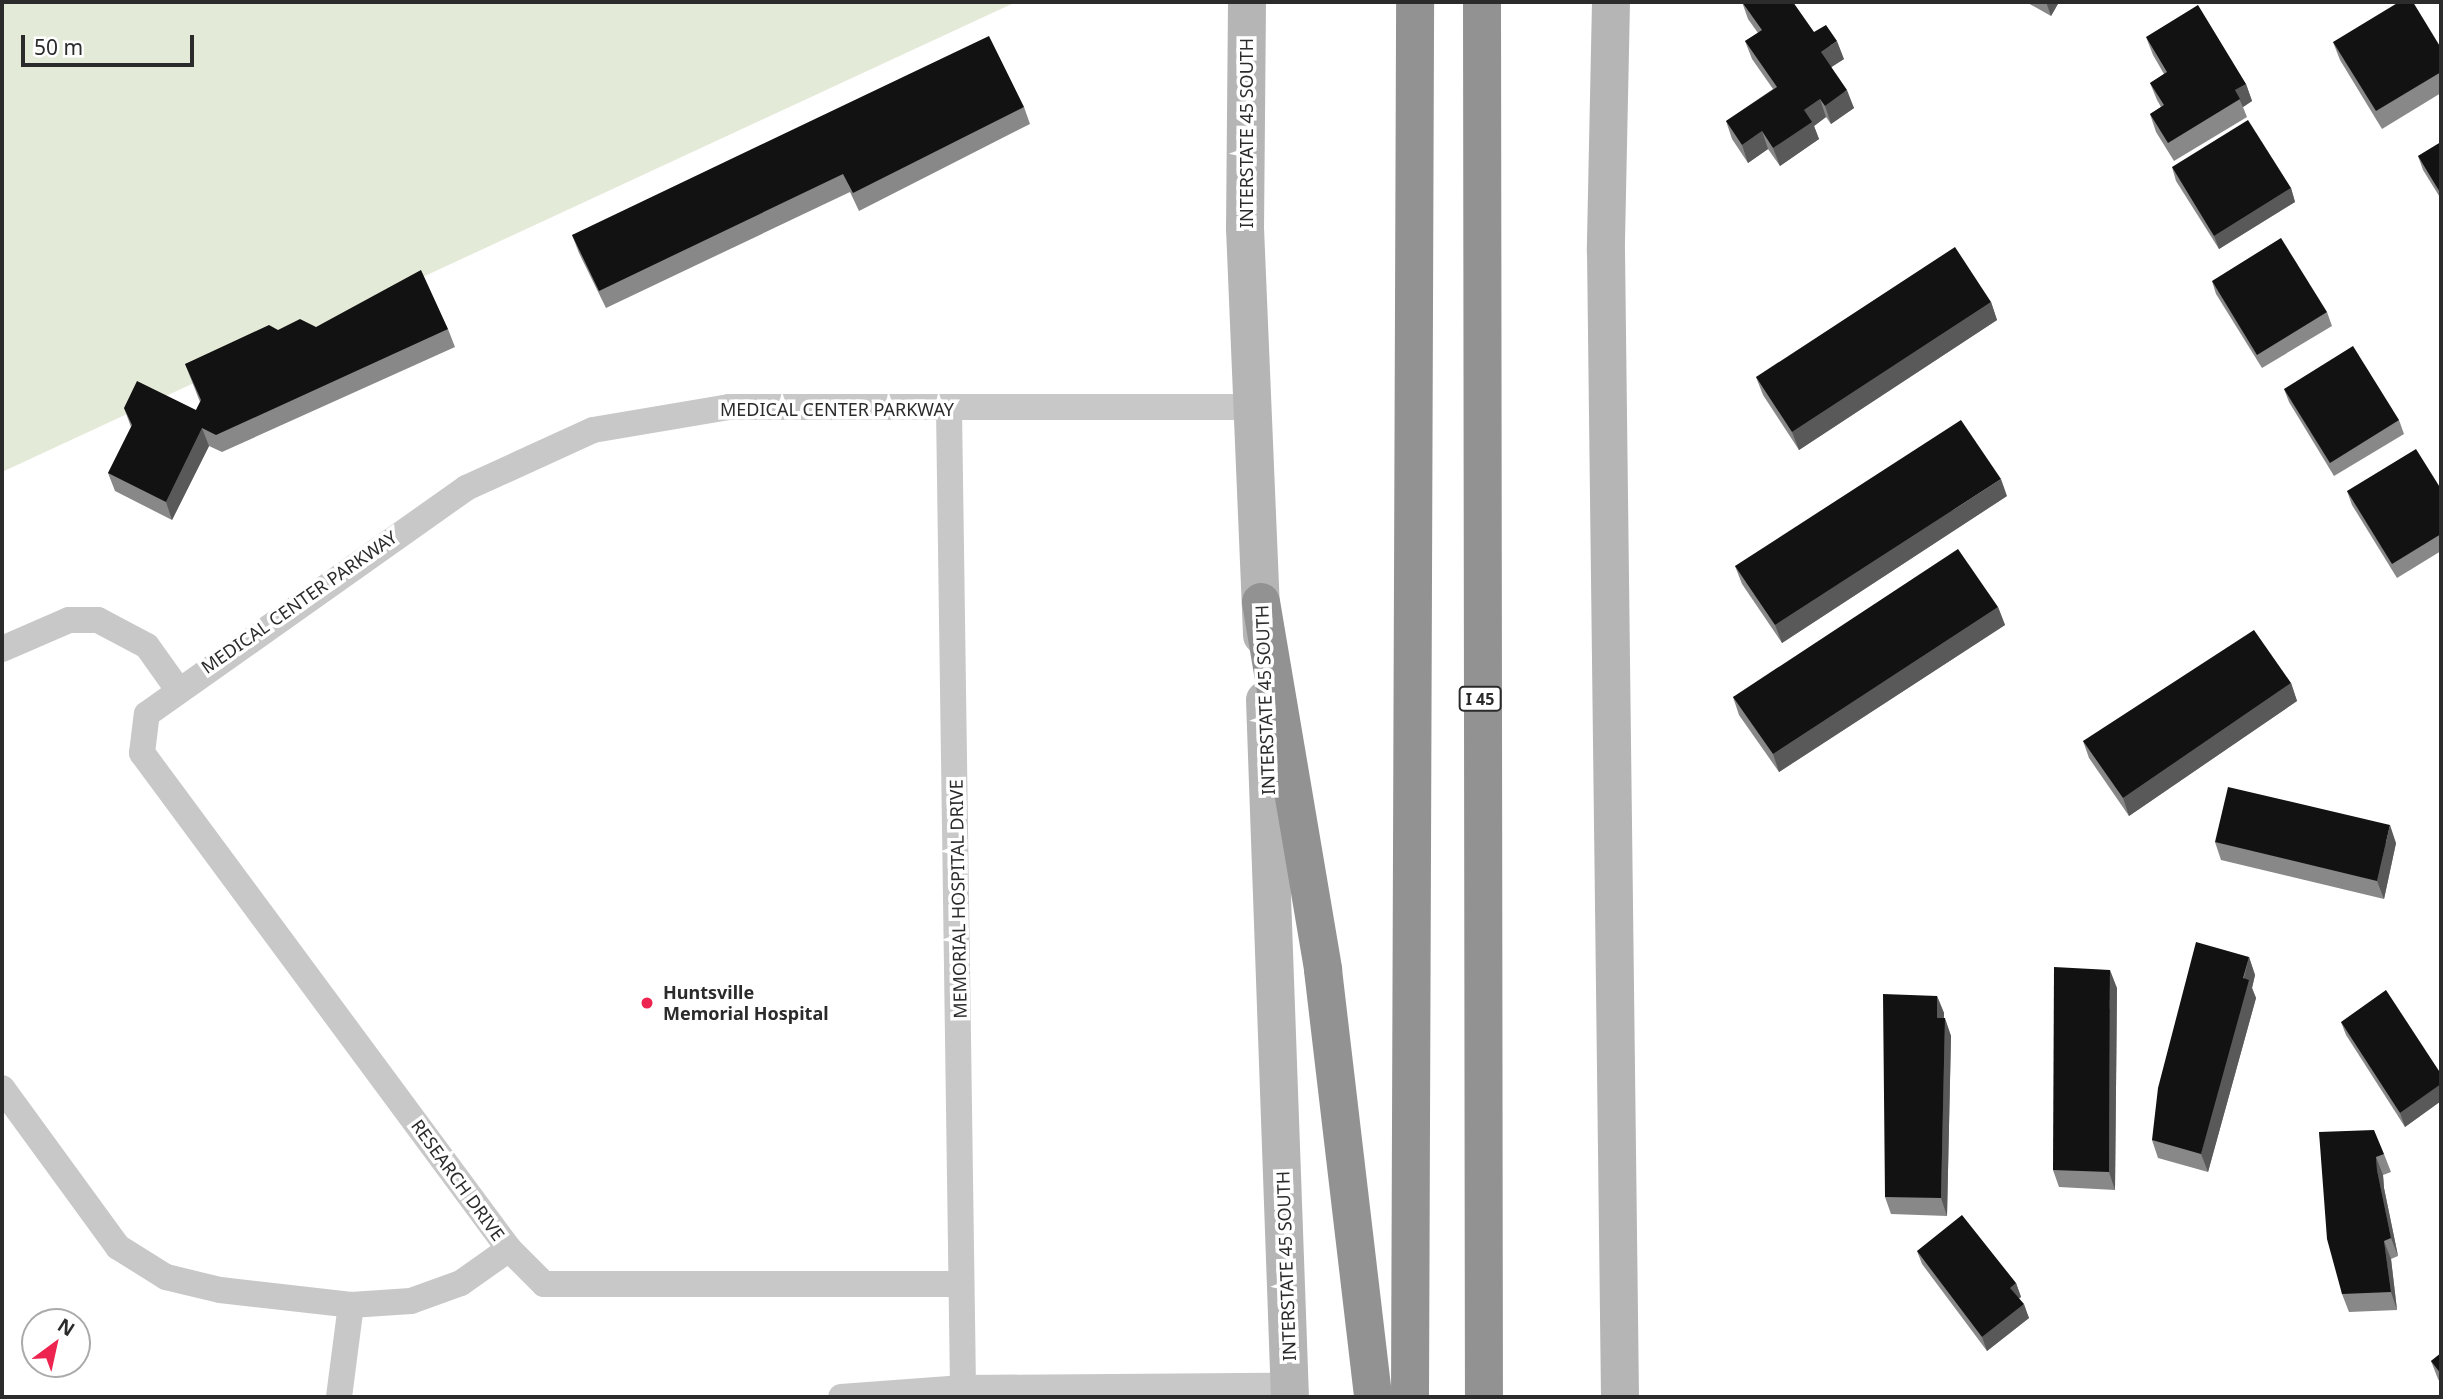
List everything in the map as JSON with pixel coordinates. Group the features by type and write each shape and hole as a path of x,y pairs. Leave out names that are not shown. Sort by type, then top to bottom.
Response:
{"highway":[{"path":"1410,1397 1415,2"},
{"name":"I 45","path":"1482,2 1483,1397"},
{"path":"1261,602 1323,970 1373,1397"}],"main road":[{"name":"INTERSTATE 45 SOUTH","path":"1247,2 1245,228 1255,407 1290,1392"},
{"path":"1611,2 1606,251 1620,1397"}],"street":[{"name":"MEDICAL CENTER PARKWAY","path":"142,733 147,714 177,688 466,488 581,434 654,415 729,407 949,410 1255,407"},
{"name":"MEMORIAL HOSPITAL DRIVE","path":"949,410 963,1388"},
{"path":"2,649 69,620 97,620 147,646 177,688"},
{"name":"RESEARCH DRIVE","path":"142,733 142,753 509,1249 544,1284 960,1284"},
{"path":"2,1088 118,1247 166,1277 220,1290 351,1305 411,1301 461,1283 509,1249"},
{"path":"339,1397 351,1305"},
{"path":"841,1397 963,1388 1290,1392"}],"green space":[{"path":"2,2 1016,2 2,472"}],"building":[{"path":"1742,2 1793,2 1814,32 1826,25 1837,41 1821,52 1847,90 1825,106 1820,99 1804,110 1812,122 1773,148 1762,131 1742,145 1726,121 1777,87 1745,41 1762,30"},
{"path":"2399,2 2413,2 2441,48 2441,72 2376,111 2333,42"},
{"path":"2198,5 2246,84 2235,90 2240,99 2168,143 2150,114 2164,105 2150,83 2167,72 2146,37"},
{"path":"989,36 1024,107 853,193 843,174 599,291 572,235"},
{"path":"2248,120 2291,188 2214,236 2172,167"},
{"path":"2441,142 2441,194 2418,156"},
{"path":"2281,238 2327,312 2257,355 2212,281"},
{"path":"1955,247 1991,302 1792,432 1756,377"},
{"path":"421,270 448,329 216,435 202,428 166,502 108,473 132,425 124,408 137,381 196,410 201,400 185,364 269,325 278,330 300,319 316,327"},
{"path":"2353,346 2399,420 2330,463 2284,389"},
{"path":"1961,420 2001,479 1775,625 1735,566"},
{"path":"2416,449 2441,489 2441,534 2392,564 2347,491"},
{"path":"1958,549 1998,607 1773,754 1733,697"},
{"path":"2254,630 2291,683 2123,798 2083,741"},
{"path":"2228,787 2390,825 2377,881 2215,842"},
{"path":"2196,942 2249,957 2243,978 2249,980 2201,1154 2152,1140 2158,1088"},
{"path":"2054,967 2110,970 2109,1172 2053,1170"},
{"path":"2386,990 2441,1074 2441,1084 2400,1113 2341,1022"},
{"path":"1883,994 1937,996 1937,1018 1945,1018 1941,1198 1885,1197"},
{"path":"2374,1130 2384,1154 2376,1157 2391,1238 2384,1241 2391,1292 2342,1294 2327,1239 2319,1132"},
{"path":"1962,1215 2016,1283 2010,1288 2024,1304 1982,1337 1917,1251"},
{"path":"2441,1353 2441,1374 2431,1361"}],"place":[{"name":"Huntsville Memorial Hospital","path":"647,1003"}]}
